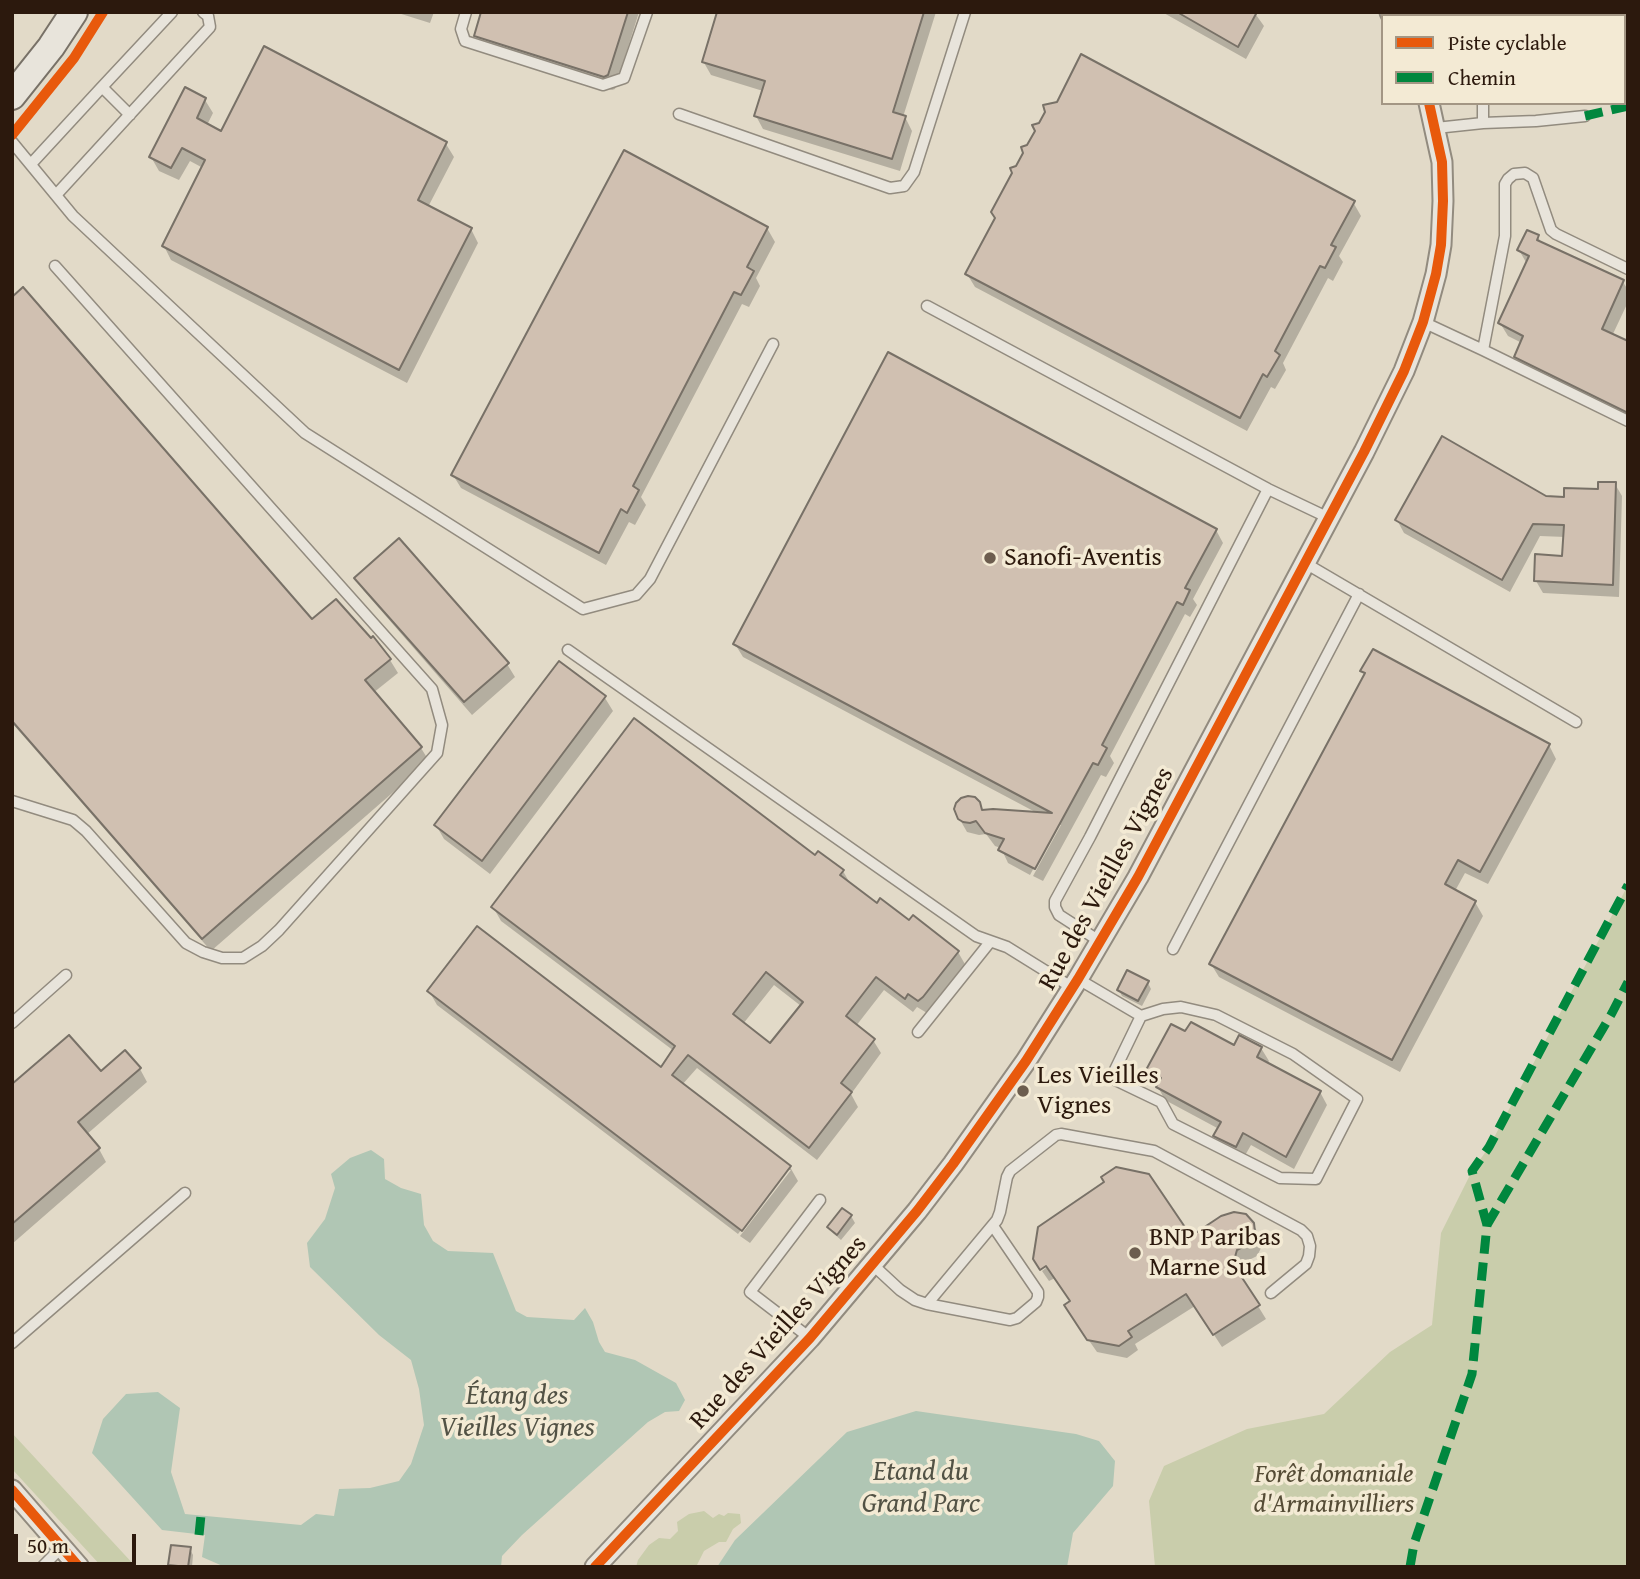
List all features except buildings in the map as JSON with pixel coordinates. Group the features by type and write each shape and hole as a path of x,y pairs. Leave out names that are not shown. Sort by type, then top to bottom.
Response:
{"main road":[{"path":"14,88 51,47 74,12"}],"street":[{"name":"Rue des Vieilles Vignes","path":"596,1567 810,1338 873,1265 935,1188 1019,1072 1101,942 1391,399 1423,322 1436,274 1443,201 1442,162 1430,105"},
{"path":"12,1490 79,1567"}],"lane":[{"path":"31,164 172,12"},
{"path":"56,195 210,27 208,16 203,12"},
{"path":"466,12 461,29 465,41 603,85 624,78 647,12"},
{"path":"679,114 890,188 904,187 914,172 965,12"},
{"path":"102,87 130,115"},
{"path":"1483,105 1483,123"},
{"path":"1436,128 1585,116"},
{"path":"12,142 73,216 305,433 583,609 636,595 650,579 773,344"},
{"path":"1483,350 1505,236 1505,184 1514,174 1525,173 1534,178 1550,230 1628,268"},
{"path":"12,801 73,820 86,831 186,943 222,958 243,958 262,946 279,930 437,752 442,725 432,689 55,266"},
{"path":"927,306 1268,489 1329,518"},
{"path":"1423,322 1628,421"},
{"path":"1101,942 1059,915 1055,907 1057,895 1090,837 1268,489"},
{"path":"1304,563 1576,722"},
{"path":"1173,949 1359,594"},
{"path":"568,650 976,936 1007,947 1141,1016 1181,1007 1216,1015 1293,1054 1357,1099 1316,1179 1280,1178 1173,1124 1161,1102 1111,1078 1141,1016"},
{"path":"918,1032 990,942"},
{"path":"12,1023 66,975"},
{"path":"927,1304 993,1226 1000,1212 1010,1171 1056,1135 1066,1133 1154,1151 1301,1230 1307,1236 1310,1246 1306,1264 1271,1293"},
{"path":"12,1343 185,1193"},
{"path":"810,1338 751,1292 820,1200"},
{"path":"873,1265 915,1300 1010,1320 1017,1318 1036,1302 1038,1292 993,1226"},
{"path":"42,1567 62,1547"}],"green space":[{"path":"1418,12 1628,12 1628,102 1626,14"},
{"name":"Forêt domaniale d'Armainvilliers","path":"1628,885 1628,1567 1155,1567 1149,1501 1164,1466 1247,1429 1324,1414 1390,1352 1432,1325 1441,1233"},
{"path":"12,1433 136,1567 102,1567 12,1469"},
{"path":"704,1511 713,1518 719,1514 740,1514 741,1523 733,1529 726,1542 719,1542 704,1551 696,1567 636,1567 649,1545 659,1538 670,1539 678,1531 677,1522 689,1514"}],"water":[{"name":"Étang des Vieilles Vignes","path":"371,1150 384,1159 385,1179 401,1188 421,1194 424,1225 433,1241 448,1251 493,1253 516,1311 527,1317 574,1320 585,1308 605,1352 635,1360 676,1383 685,1400 679,1411 665,1412 648,1422 522,1535 502,1556 501,1567 225,1567 202,1557 205,1535 162,1530 92,1453 103,1419 126,1394 158,1392 180,1408 171,1472 185,1514 301,1525 316,1514 334,1516 339,1489 370,1488 399,1481 411,1464 424,1425 419,1389 411,1360 379,1335 310,1267 307,1243 325,1219 335,1188 331,1174 350,1158"},
{"name":"Etand du Grand Parc","path":"916,1411 1076,1434 1099,1441 1115,1461 1113,1486 1073,1533 1067,1567 717,1567 735,1540 847,1432"}],"marked path":[{"path":"1585,116 1628,106"},
{"path":"1410,1567 1414,1544 1472,1374 1487,1225 1472,1171 1489,1147 1628,885"},
{"path":"1487,1225 1628,982"},
{"path":"199,1535 201,1515"}],"cycle path":[{"path":"12,135 74,58 103,12"},
{"path":"595,1567 810,1338 917,1211 1026,1061 1138,877 1364,452 1404,371 1423,322 1441,245 1443,201 1442,162 1429,105"},
{"path":"12,1490 79,1567"}],"place":[{"name":"Sanofi-Aventis","path":"990,558"},
{"name":"Les Vieilles Vignes","path":"1023,1091"},
{"name":"BNP Paribas Marne Sud","path":"1135,1253"}]}
